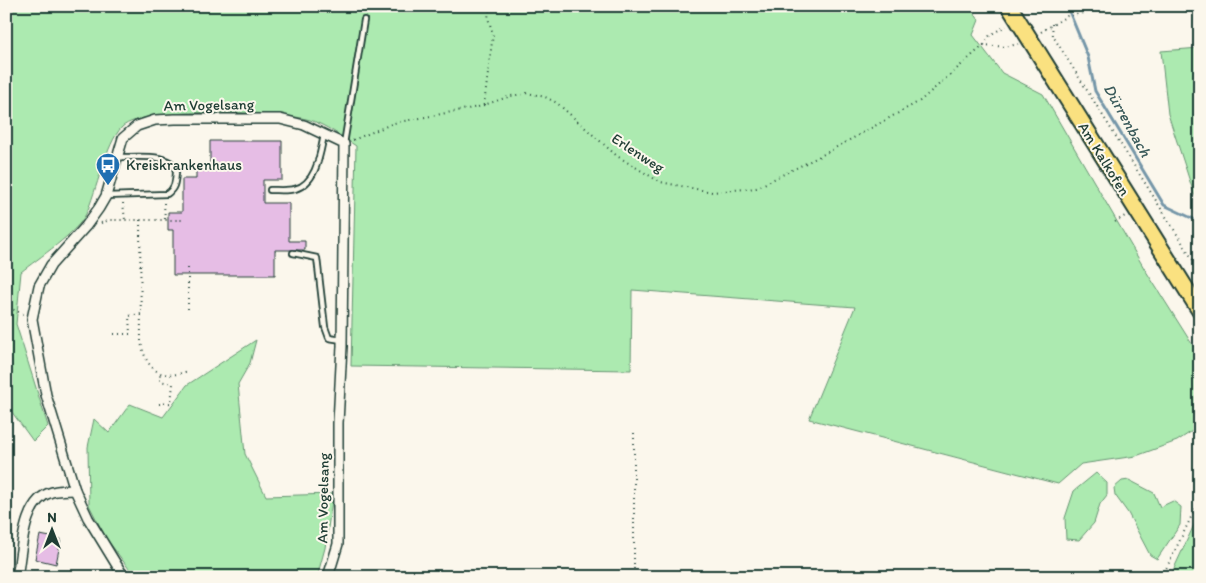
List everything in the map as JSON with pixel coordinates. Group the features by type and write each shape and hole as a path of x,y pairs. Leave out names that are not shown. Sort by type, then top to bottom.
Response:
{"main road":[{"name":"Am Kalkofen","path":"1009,6 1200,311"}],"street":[{"name":"Am Vogelsang","path":"124,577 92,526 75,490 46,395 32,319 39,286 51,266 86,226 106,196 123,138 137,126 155,120 245,117 280,119 304,124 344,144 342,340 338,423 338,544 328,577"},
{"path":"17,577 30,510 37,499 52,492 75,490"}],"lane":[{"path":"344,144 364,20"},
{"path":"270,190 294,190 308,179 318,166 324,133"},
{"path":"106,196 164,194 173,189 175,184 176,169 172,162 164,158 116,158"},
{"path":"293,253 317,258 325,328 329,338 342,340"}],"path":[{"path":"484,105 493,34 488,18 490,6"},
{"path":"1080,6 1081,14"},
{"path":"1037,34 1067,16 1121,6"},
{"name":"Erlenweg","path":"344,144 394,123 484,105 511,96 528,93 545,96 571,113 616,156 660,182 712,192 756,188 826,153 920,101 984,45 990,36 1004,26 1018,21"},
{"path":"1052,24 1053,36 1200,271"},
{"path":"984,45 1006,46 1020,44"},
{"path":"164,194 164,220"},
{"path":"123,195 125,220"},
{"path":"86,226 110,220 182,220"},
{"path":"140,220 141,342 144,358 153,369 160,373 177,376 188,371"},
{"path":"188,268 188,309"},
{"path":"6,303 12,309 32,319"},
{"path":"114,334 130,334 129,316 141,314"},
{"path":"159,404 170,403 173,384 160,381 160,373"},
{"path":"634,433 634,577"},
{"path":"1162,577 1200,499"}],"green space":[{"path":"6,6 969,6 979,20 973,35 1002,73 1043,94 1144,268 1197,352 1200,358 1200,426 1177,441 1136,456 1081,464 1058,484 809,419 855,307 632,290 631,370 351,366 356,146 328,128 310,120 271,114 213,112 156,116 135,120 122,127 111,144 90,205 82,221 66,237 21,272 16,324 48,426 33,441 6,404"},
{"path":"1200,48 1200,202 1194,194 1168,114 1161,51"},
{"path":"256,340 250,363 238,384 245,454 266,496 333,494 325,548 317,577 135,577 106,538 89,505 88,447 94,419 109,433 130,404 163,417 187,385"},
{"path":"1096,473 1107,483 1107,495 1100,504 1094,523 1079,540 1066,539 1065,518 1074,491"},
{"path":"1129,480 1154,493 1160,507 1173,501 1181,507 1180,525 1157,559 1150,555 1128,513 1115,495 1114,488 1122,481"},
{"path":"1200,512 1200,577 1170,577"}],"building":[{"path":"210,141 282,141 282,180 263,180 263,203 289,203 289,241 305,241 305,250 275,250 275,275 173,275 173,230 168,230 168,212 182,212 182,179 196,179 196,167 210,167"},
{"path":"40,535 61,539 56,564 35,559"}],"waterway":[{"name":"Dürrenbach","path":"1064,6 1069,11 1088,57 1095,91 1164,205 1200,222"}],"place":[{"name":"Kreiskrankenhaus","path":"108,186"}]}
